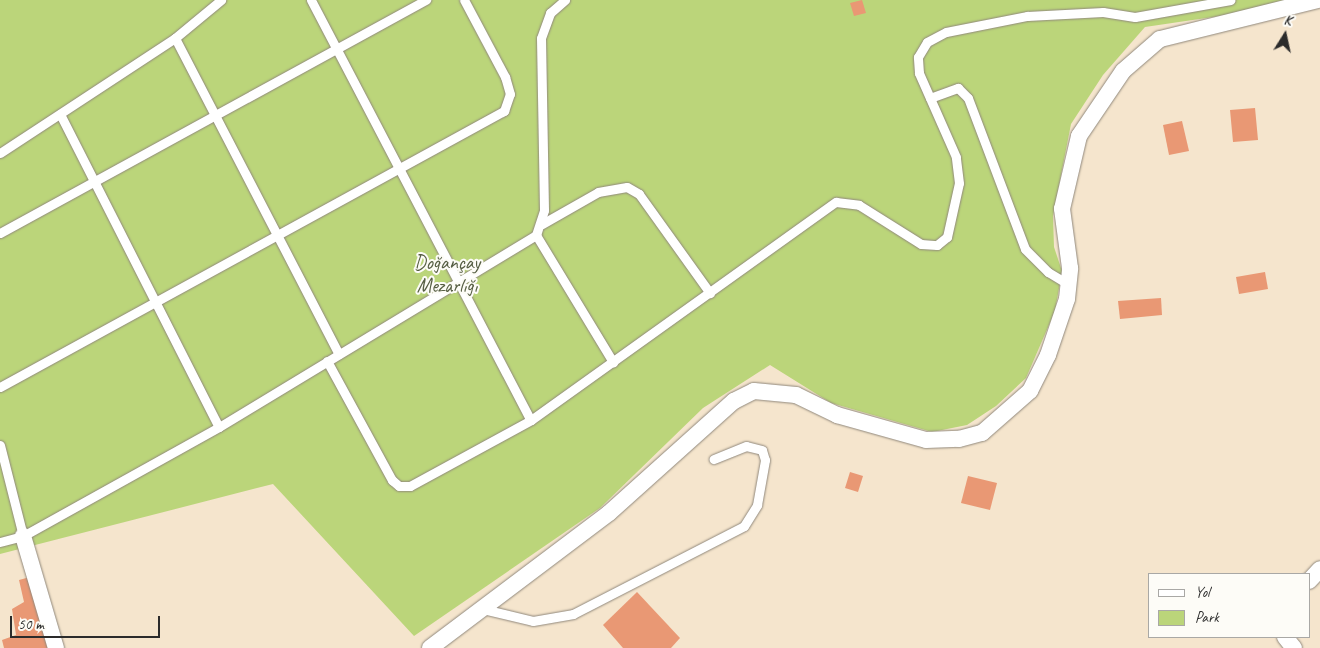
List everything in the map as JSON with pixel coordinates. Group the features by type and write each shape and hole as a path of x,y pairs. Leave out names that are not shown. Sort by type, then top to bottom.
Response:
{"street":[{"path":"430,648 609,513 734,401 754,391 796,395 837,415 926,440 959,439 982,433 1030,391 1048,355 1068,284 1062,209 1080,136 1123,71 1160,39 1318,0"},
{"path":"24,536 56,648"},
{"path":"1310,580 1320,569"},
{"path":"1286,638 1294,648"}],"lane":[{"path":"0,154 174,38 221,0"},
{"path":"311,0 531,420"},
{"path":"0,233 426,0"},
{"path":"0,387 398,167 504,112 510,94 505,77 464,0"},
{"path":"0,542 24,536 219,427 536,235 542,224 541,38 550,13 565,0"},
{"path":"327,361 398,486 410,486 531,420 836,202 859,205 921,244 937,245 947,237 959,183 956,157 930,98 918,57 927,42 946,32 1027,16 1103,12 1135,17 1230,0"},
{"path":"174,38 339,354"},
{"path":"930,98 958,88 968,98 1025,249 1048,272 1068,284"},
{"path":"60,114 219,427"},
{"path":"542,224 598,192 626,187 639,194 710,293"},
{"path":"536,235 612,362"},
{"path":"0,445 24,536"},
{"path":"483,609 533,621 573,614 744,526 757,505 765,460 762,450 746,446 713,459"}],"green space":[{"name":"Doğançay Mezarlığı","path":"0,0 1285,0 1247,12 1145,27 1103,75 1071,124 1053,216 1054,247 1062,271 1055,311 1026,378 996,406 967,425 932,432 831,403 770,365 703,408 600,508 414,636 273,484 0,554"}],"building":[{"path":"862,0 866,13 854,16 850,3"},
{"path":"1255,108 1258,140 1233,142 1230,110"},
{"path":"1182,121 1189,151 1169,155 1163,125"},
{"path":"1265,272 1268,289 1239,294 1236,277"},
{"path":"1161,298 1162,315 1120,319 1118,301"},
{"path":"850,472 863,476 858,492 845,488"},
{"path":"968,476 997,483 990,510 961,503"},
{"path":"30,577 48,648 4,648 2,640 16,635 12,609 24,602 19,580"},
{"path":"637,592 680,638 671,648 623,648 603,625"}]}
